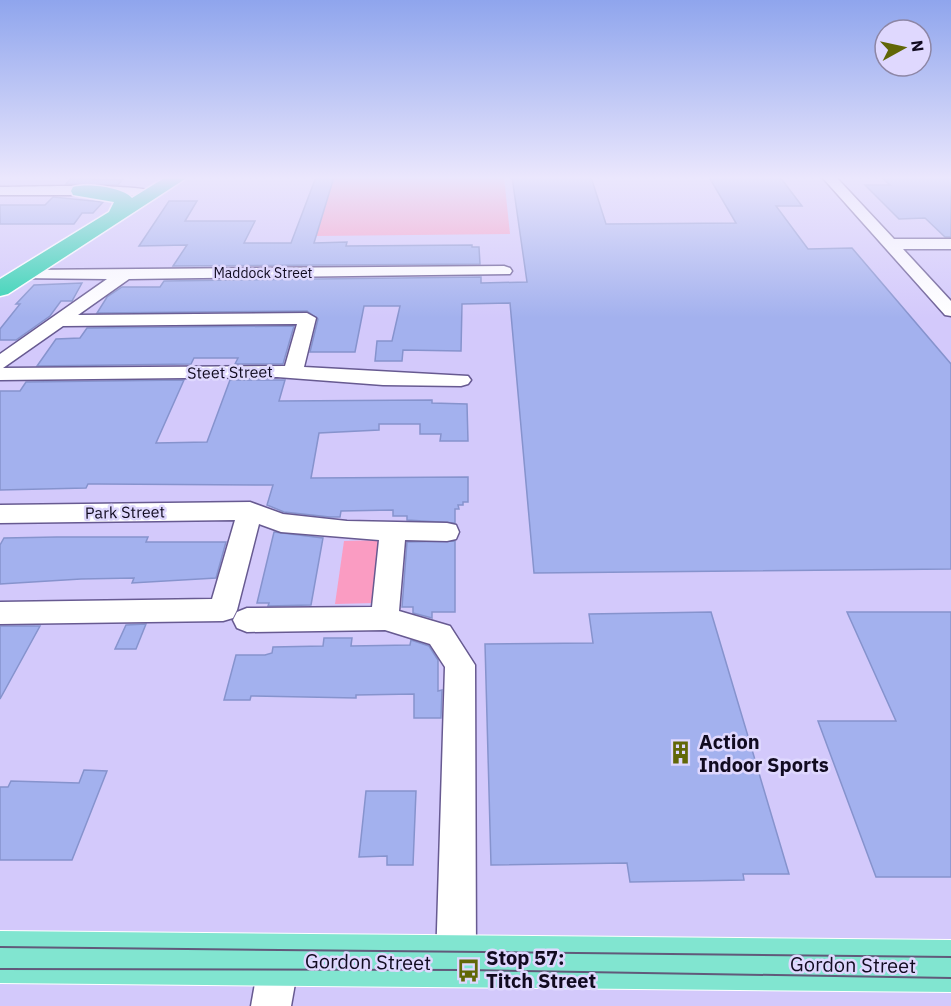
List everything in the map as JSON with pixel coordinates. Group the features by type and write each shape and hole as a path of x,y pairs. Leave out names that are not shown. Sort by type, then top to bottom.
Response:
{"highway":[{"path":"0,289 104,224"}],"main road":[{"name":"Gordon Street","path":"0,957 274,983 456,962 951,966"}],"street":[{"path":"872,224 951,310"},
{"path":"890,244 951,244"},
{"name":"Maddock Street","path":"22,275 504,271"},
{"path":"0,363 125,274"},
{"path":"928,285 951,285"},
{"path":"59,321 307,318 293,372"},
{"name":"Steet Street","path":"0,374 293,372 376,379 461,380"},
{"path":"0,614 223,609 250,511 281,523 347,530 393,529 447,532"},
{"name":"Park Street","path":"0,514 250,511"},
{"path":"385,618 393,529"},
{"path":"247,620 385,618 440,635 460,665 456,962"}],"shaded area":[{"path":"319,224 509,224 510,234 316,236"},
{"path":"381,540 375,603 335,604 344,541"}],"building":[{"path":"154,224 254,224 244,243 291,243 298,224 320,224 314,243 347,242 346,246 472,245 472,247 479,247 480,264 173,266 187,245 139,246"},
{"path":"519,224 789,224 808,249 852,248 951,364 951,569 534,573 510,303 462,304 461,351 403,350 402,361 375,361 377,341 392,341 400,306 364,306 355,352 310,352 318,319 307,311 97,313 107,297 122,287 160,287 164,281 481,277 481,283 527,282"},
{"path":"931,224 951,224 951,237 945,237"},
{"path":"82,283 72,301 61,301 50,316 16,340 0,340 0,329 20,304 16,304 34,285"},
{"path":"294,326 283,364 235,364 238,358 194,358 191,364 37,366 56,339 80,338 87,328"},
{"path":"184,380 156,443 207,442 230,380 285,380 279,401 432,400 432,403 467,404 468,441 440,441 441,434 420,434 420,424 379,424 379,430 319,433 311,478 468,477 468,502 463,502 463,505 458,505 459,509 455,509 455,523 407,520 407,516 393,516 393,510 341,511 340,517 284,512 267,505 273,485 88,484 86,488 0,490 0,391 20,391 26,382"},
{"path":"274,532 323,538 311,605 268,606 269,603 257,603"},
{"path":"148,537 146,542 226,542 216,578 132,583 134,578 81,579 0,584 0,545 4,538"},
{"path":"455,541 455,612 432,612 432,618 413,613 413,607 402,607 407,542"},
{"path":"711,612 789,874 743,874 744,880 630,882 627,863 491,865 485,644 593,643 589,614"},
{"path":"847,612 951,612 951,877 876,877 818,721 896,721"},
{"path":"146,624 136,649 115,649 126,625"},
{"path":"0,626 40,626 0,699"},
{"path":"324,638 352,638 351,646 410,645 411,640 429,646 438,660 438,691 442,690 441,718 414,718 414,694 356,695 356,698 251,696 250,700 224,700 236,655 265,655 272,653 273,647 323,646"},
{"path":"84,770 107,771 72,860 0,860 0,787 8,787 11,781 79,783"},
{"path":"366,791 416,791 413,865 387,865 387,856 359,857"}],"tram line":[{"path":"0,947 951,957"},
{"path":"0,969 468,970 951,978"}],"place":[{"name":"Action Indoor Sports","path":"681,753"},
{"name":"Stop 57: Titch Street","path":"468,970"}]}
